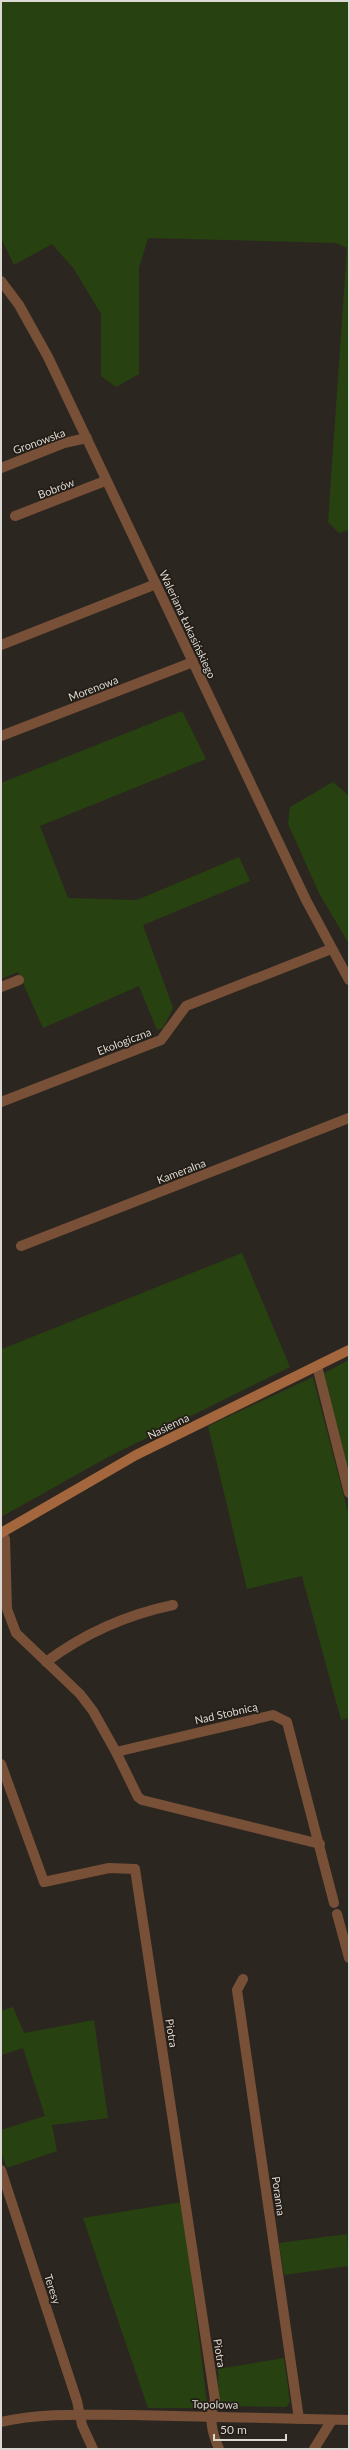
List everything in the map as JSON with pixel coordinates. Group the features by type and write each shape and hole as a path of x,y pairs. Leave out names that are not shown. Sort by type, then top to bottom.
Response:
{"street":[{"name":"Waleriana Łukasińskiego","path":"1,281 19,305 48,356 105,481 156,584 306,900 349,980"},
{"name":"Gronowska","path":"1,468 64,443 86,438"},
{"name":"Bobrów","path":"14,516 105,481"},
{"path":"1,645 156,584"},
{"name":"Morenowa","path":"1,736 193,662"},
{"name":"Ekologiczna","path":"1,1102 161,1040 186,1006 331,949"},
{"path":"1,987 19,980"},
{"name":"Kameralna","path":"21,1246 349,1118"},
{"name":"Nasienna","path":"1,1533 136,1455 349,1350"},
{"path":"317,1366 349,1493"},
{"path":"1,1533 4,1538 9,1618 16,1632 80,1694 93,1711 116,1752 138,1797 142,1800 320,1844"},
{"path":"46,1662 111,1622 146,1611 173,1605"},
{"name":"Nad Stobnicą","path":"116,1752 272,1714 287,1722 320,1844 334,1903"},
{"name":"Piotra","path":"1,1764 44,1882 109,1868 135,1869 215,2400 210,2416"},
{"path":"337,1914 349,1958"},
{"name":"Poranna","path":"243,1979 237,1990 299,2419"},
{"name":"Teresy","path":"1,2170 77,2401 80,2415"},
{"path":"80,2415 93,2449"},
{"name":"Topolowa","path":"1,2422 32,2416 80,2415 210,2416 349,2420"},
{"path":"210,2416 211,2431 219,2449"},
{"path":"314,2449 332,2420"}],"green space":[{"path":"1,1 349,1 349,530 339,533 328,522 347,248 336,243 148,238 139,268 139,374 116,387 101,376 101,314 74,269 52,244 14,265 1,238"},
{"path":"182,711 206,759 40,826 68,898 137,900 239,857 250,881 143,925 173,1008 163,1028 157,1030 139,986 43,1028 18,972 1,979 1,783"},
{"path":"333,782 349,796 349,944 319,893 288,824 290,807"},
{"path":"242,1253 290,1367 108,1457 1,1517 1,1347 2,1349"},
{"path":"349,1360 349,1480 324,1373"},
{"path":"313,1377 349,1516 349,1718 341,1720 302,1576 247,1589 208,1426"},
{"path":"13,2007 24,2033 94,2020 108,2118 52,2125 57,2151 7,2168 1,2152 1,2130 45,2116 23,2048 1,2055 1,2011"},
{"path":"182,2202 207,2402 197,2408 148,2408 83,2218"},
{"path":"347,2234 349,2266 284,2275 279,2243"},
{"path":"284,2358 290,2402 286,2407 219,2406 218,2369"}]}
